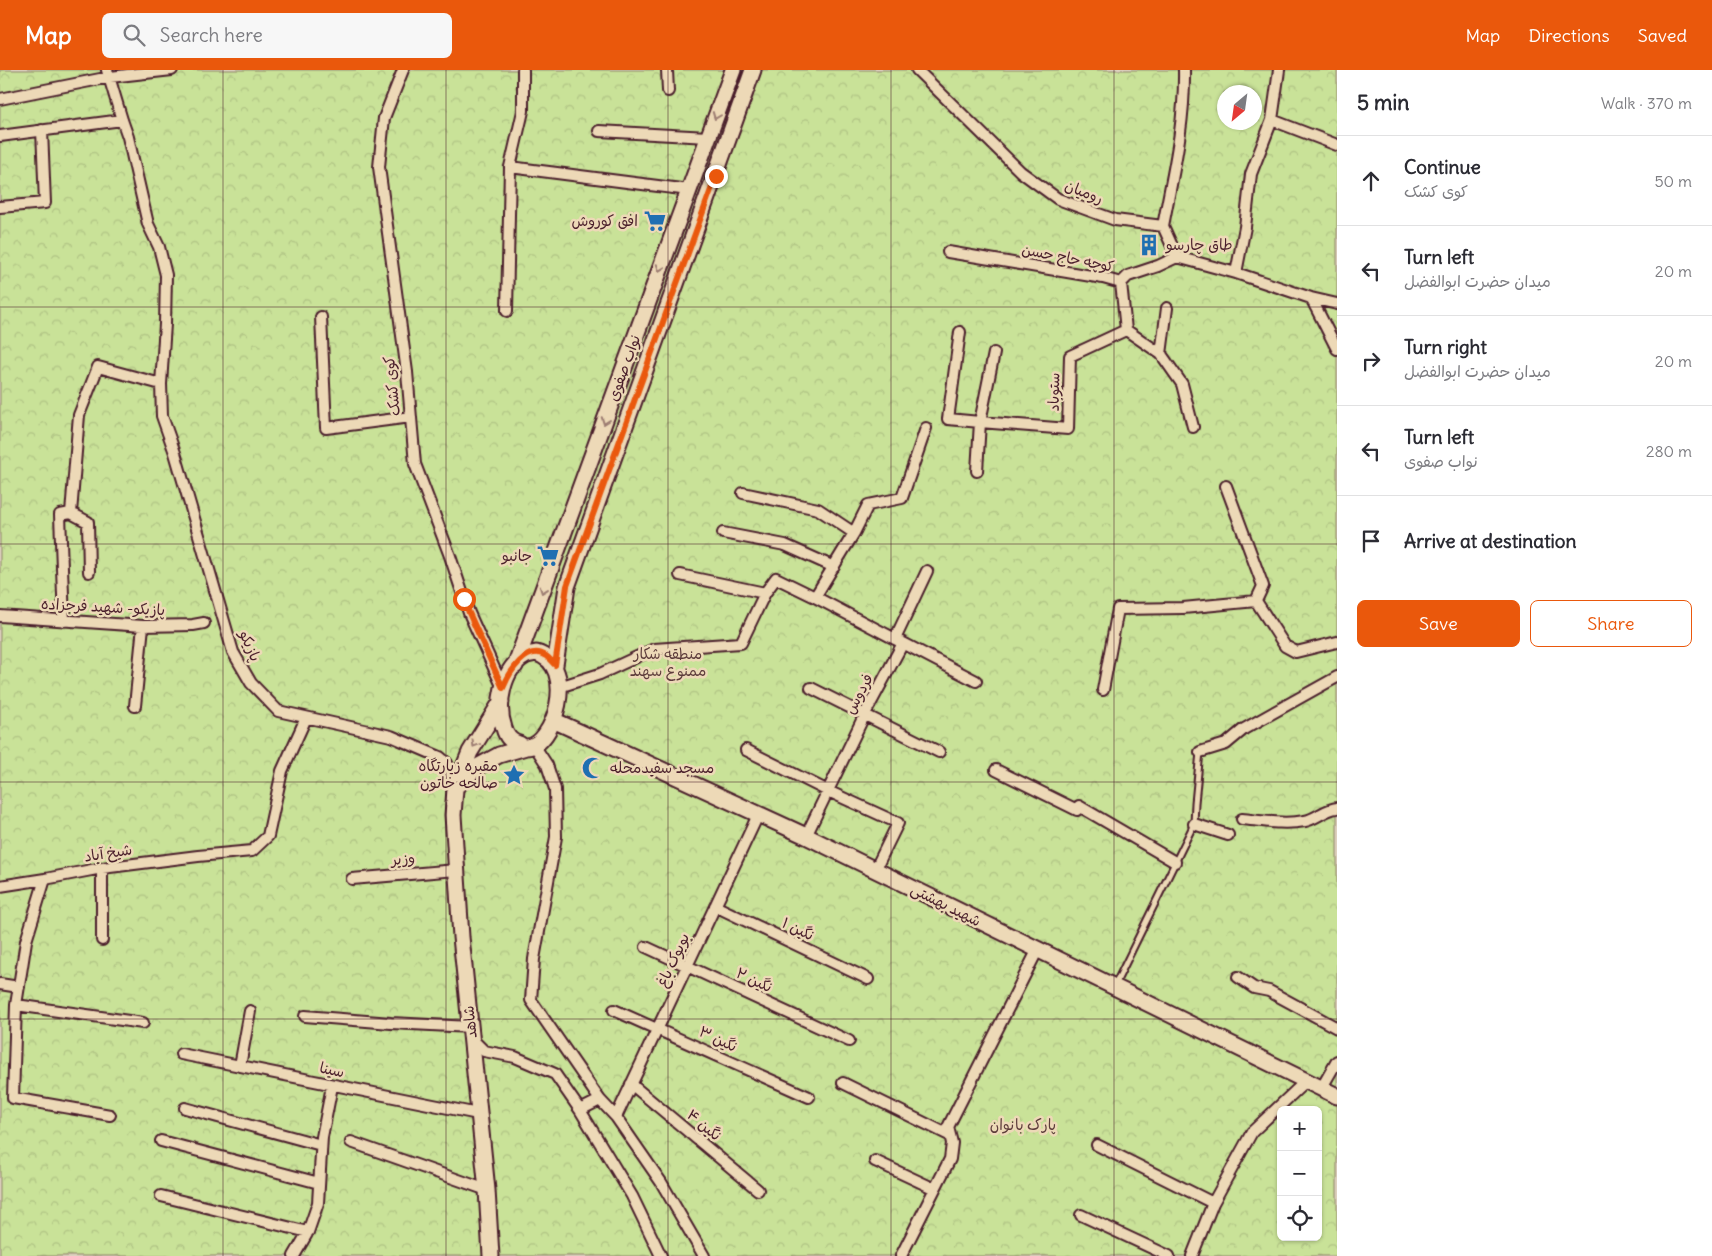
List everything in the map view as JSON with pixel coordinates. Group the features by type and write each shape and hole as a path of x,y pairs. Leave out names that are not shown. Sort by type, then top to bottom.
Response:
{"street":[{"path":"0,99 108,73 172,70"},
{"name":"کوی کشک","path":"403,70 384,118 379,167 407,372 415,464 450,556 469,613 502,695"},
{"path":"507,311 510,167 523,111 523,70"},
{"path":"667,70 668,91"},
{"name":"نواب صفوی","path":"515,666 733,70"},
{"name":"نواب صفوی","path":"555,665 567,586 753,70"},
{"name":"رومیان","path":"917,70 1021,172 1058,198 1115,220 1163,226"},
{"path":"1184,70 1184,98 1177,160 1163,226 1177,257 1236,273 1311,298 1337,304"},
{"path":"1236,273 1245,227 1251,174 1272,120 1279,70"},
{"name":"پازیکو","path":"108,73 128,137 148,224 159,247 166,275 161,384 162,416 178,462 233,652 250,683 278,711 391,736 440,757 447,763 455,789"},
{"path":"0,136 122,120"},
{"path":"1272,120 1337,145"},
{"path":"0,207 45,203 42,130"},
{"path":"599,131 708,137"},
{"path":"510,167 689,190"},
{"name":"کوچه حاج حسن","path":"948,252 1103,278 1121,284 1128,276 1158,266 1177,257"},
{"path":"1121,284 1126,330 1161,354 1182,384 1193,427"},
{"path":"1311,298 1337,349"},
{"path":"1161,354 1167,308"},
{"path":"321,317 326,428 411,417"},
{"name":"ستوباد","path":"980,422 1068,429 1070,356 1126,330"},
{"path":"960,332 948,419 980,422"},
{"path":"977,471 980,422 994,353"},
{"path":"71,513 79,415 98,367 161,384"},
{"path":"815,597 854,533 868,505 902,498 926,428"},
{"path":"1226,486 1263,586 1256,601"},
{"path":"743,493 818,509 854,533"},
{"path":"64,621 60,515 71,513 88,522 89,572"},
{"path":"723,533 785,545 834,567"},
{"name":"فردوس","path":"806,836 899,641 927,571"},
{"path":"680,575 765,593"},
{"path":"559,687 600,674 654,649 741,643 765,593 776,578 976,681"},
{"path":"1256,601 1285,646 1296,652 1337,642"},
{"path":"1103,690 1118,609 1183,608 1256,601"},
{"name":"پازیکو- شهید فرجزاده","path":"0,616 143,626 204,623"},
{"path":"135,706 143,626"},
{"path":"455,789 477,767 499,755 530,746 541,738 557,713 560,698 555,665 546,656 536,653 525,656 515,666 506,679 500,716 504,731 512,742 530,746 548,765 555,789 556,837 534,959 531,1000 600,1100 616,1117 661,1182 704,1256"},
{"path":"1200,752 1226,744 1250,725 1337,677"},
{"path":"811,688 939,752"},
{"name":"شاهد","path":"491,1256 487,1190 461,937 453,815 455,789 470,752 502,695"},
{"name":"شیخ آباد","path":"0,886 102,868 252,851 268,836 282,771 306,718"},
{"name":"شهید بهشتی","path":"553,720 806,836 1037,951 1337,1096"},
{"path":"746,750 898,823 875,870"},
{"path":"996,770 1077,810 1079,806 1175,862"},
{"path":"1242,819 1287,823 1307,821 1330,808 1337,808"},
{"name":"بویوک باغ","path":"616,1117 758,815"},
{"path":"1194,824 1228,835"},
{"path":"102,868 102,940"},
{"name":"وزیر","path":"352,879 456,870"},
{"path":"44,879 26,941 16,1005 14,1098 110,1115"},
{"name":"نگین ۱","path":"715,906 868,979"},
{"name":"نگین ۲","path":"646,946 849,1042"},
{"path":"901,1256 950,1159 952,1143 948,1127 1037,951"},
{"path":"1238,977 1254,988 1269,991 1337,1028"},
{"path":"0,984 19,987"},
{"path":"16,1005 143,1023"},
{"name":"نگین ۳","path":"614,1010 809,1097"},
{"path":"240,1066 250,1011"},
{"path":"305,1016 391,1023 472,1033 484,1051 515,1057 555,1074 580,1110 632,1196 662,1256"},
{"name":"سینا","path":"181,1054 478,1114"},
{"path":"1321,1088 1337,1061"},
{"path":"1192,1256 1213,1203 1252,1132 1306,1081"},
{"path":"843,1083 949,1135"},
{"name":"نگین ۴","path":"631,1084 758,1190"},
{"path":"294,1256 308,1232 318,1202 321,1145 332,1086"},
{"path":"580,1110 600,1100"},
{"path":"185,1108 321,1145"},
{"path":"162,1141 318,1183"},
{"path":"352,1142 487,1190"},
{"path":"1097,1146 1213,1203"},
{"path":"875,1162 935,1189"},
{"path":"161,1196 308,1232"},
{"path":"1081,1215 1169,1256"}],"lane":[{"path":"1114,987 1194,824 1200,752"}],"green space":[{"name":"منطقه شکار ممنوع سهند","path":"0,70 1337,70 1337,1256 0,1256"}],"place":[{"name":"افق کوروش","path":"655,221"},
{"name":"طاق چارسو","path":"1149,245"},
{"name":"جانبو","path":"548,556"},
{"name":"مسجد سفیدمحله","path":"593,768"},
{"name":"مقبره زیارتگاه صالحه خاتون","path":"514,775"}],"route":[{"path":"464,599 486,653 503,688 506,679 525,656 536,653 546,656 555,665 567,586 716,176"}],"park label":[{"name":"پارک بانوان","path":"1023,1125"}]}
